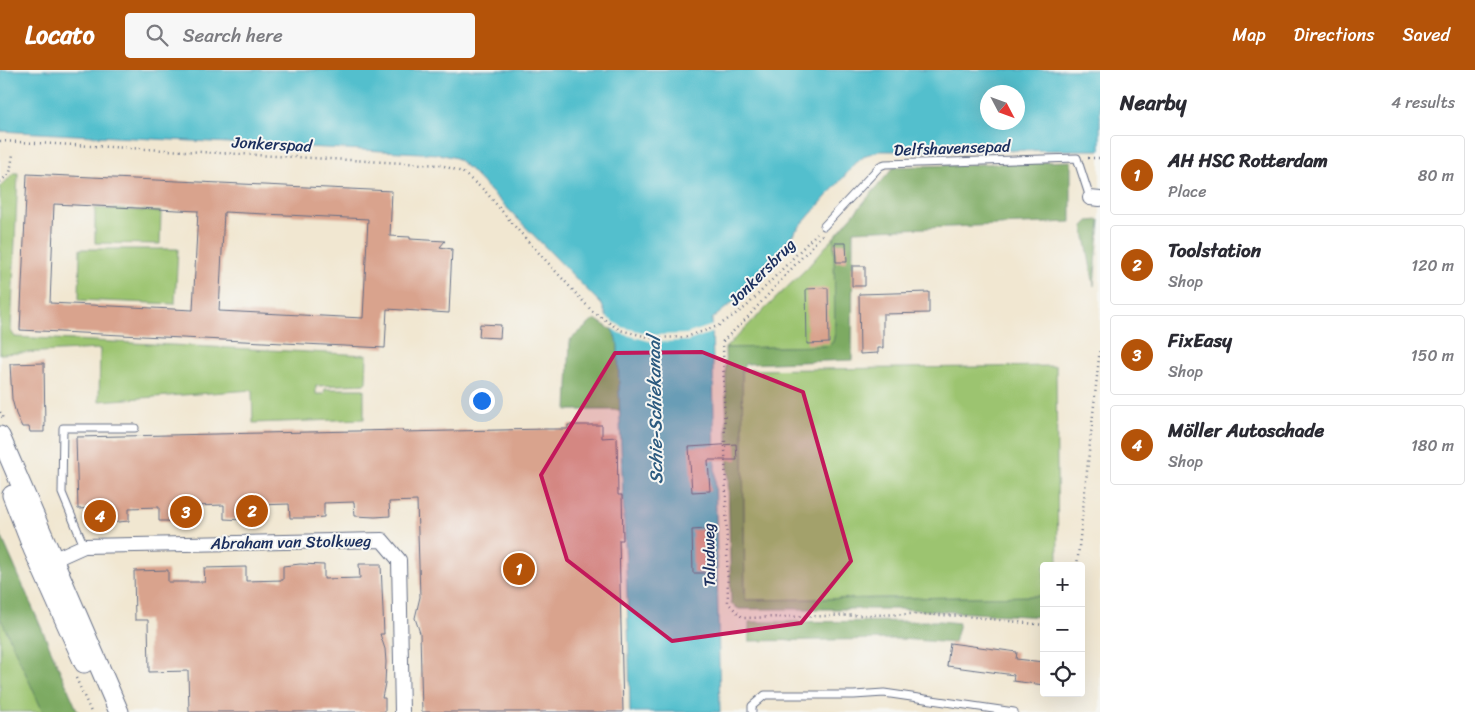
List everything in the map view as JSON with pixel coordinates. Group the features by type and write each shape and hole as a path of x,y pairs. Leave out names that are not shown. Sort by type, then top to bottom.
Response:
{"street":[{"path":"0,436 105,712"},
{"path":"0,466 33,549 47,562 119,712"},
{"name":"Abraham van Stolkweg","path":"47,562 84,546 382,540 400,560 402,712"}],"lane":[{"name":"Delfshavensepad","path":"824,226 880,166 885,164 1077,158 1095,199"},
{"path":"84,546 62,493 62,428 135,428"},
{"path":"752,712 752,706 765,695 884,693 1014,712"}],"path":[{"name":"Jonkerspad","path":"0,141 441,165 462,172 485,192 517,229"},
{"path":"0,182 10,173 13,154"},
{"name":"Jonkersbrug","path":"517,229 592,312 620,330 652,338 686,337 718,326 746,307 824,226"},
{"name":"Taludweg","path":"824,226 826,230 746,319 722,340 728,603 743,618 912,614 965,616 1040,625"},
{"path":"1077,562 1100,348"}],"highlighted area":[{"path":"702,352 803,392 851,561 801,623 672,641 567,560 541,475 615,353"}],"green space":[{"path":"1071,161 1071,222 853,231 852,360 745,364 742,370 745,600 1040,596 1040,617 900,609 739,609 731,604 725,348 828,346 833,342 835,333 834,237 894,167"},
{"path":"14,173 18,173 11,331 15,337 367,355 366,382 364,384 316,386 316,394 324,394 325,389 364,389 364,419 253,423 252,390 99,401 100,349 0,354 0,187"},
{"path":"95,208 161,212 160,244 95,243"},
{"path":"1100,220 1094,286 1083,226 1088,221"},
{"path":"834,237 835,333 833,342 828,346 725,348 807,268"},
{"path":"80,249 178,249 175,304 79,300"},
{"path":"595,319 615,332 618,345 620,410 567,410 570,340"},
{"path":"1056,366 1058,562 1040,562 1040,596 745,600 742,370"},
{"path":"0,533 78,712 43,712 0,617"},
{"path":"0,576 58,712 0,712"},
{"path":"940,621 959,623 954,643 900,639 749,641 749,622"}],"water":[{"name":"Schie-Schiekanaal","path":"0,70 1100,70 1100,150 879,151 866,155 856,163 732,303 712,319 720,712 630,712 618,345 615,335 602,305 468,168 456,158 440,154 0,131"}],"pier":[{"path":"603,315 622,327 654,335 686,334 713,325 713,332 688,341 653,342 619,333 607,325"}],"building":[{"path":"27,174 392,191 390,236 445,241 440,247 452,249 449,313 387,309 385,348 20,330","holes":["54,204 198,211 193,310 50,303","224,212 368,219 363,318 219,311"]},
{"path":"835,243 846,243 847,262 836,262"},
{"path":"852,266 865,266 865,286 852,286"},
{"path":"828,288 829,343 807,344 806,289"},
{"path":"929,292 929,313 883,314 883,348 878,348 878,353 860,354 859,294"},
{"path":"480,324 501,325 500,338 479,337"},
{"path":"44,363 44,432 30,432 29,427 22,427 16,414 12,399 10,364"},
{"path":"568,425 602,425 602,438 617,437 618,495 622,495 623,540 619,540 623,712 422,712 420,633 415,618 420,597 417,501 389,502 390,516 375,517 355,516 354,502 324,503 324,517 310,518 290,518 289,504 259,505 259,518 245,520 224,519 224,505 194,506 194,520 180,521 159,521 159,507 129,508 129,521 108,523 94,522 94,508 78,509 76,437 403,430 403,432 568,429"},
{"path":"736,444 737,460 708,460 710,491 692,492 689,447"},
{"path":"706,529 708,573 693,573 692,530"},
{"path":"300,564 324,565 324,579 360,578 359,564 381,564 384,634 380,634 385,649 386,662 382,698 385,698 385,712 189,712 188,671 149,672 148,620 135,620 134,571 168,570 168,582 205,582 204,568 246,567 246,581 283,580 283,566"},
{"path":"950,643 1017,652 1016,659 1040,662 1040,684 1013,681 1014,675 947,666"}],"place":[{"name":"Toolstation","path":"252,511"},
{"name":"FixEasy","path":"186,512"},
{"name":"Möller Autoschade","path":"100,516"},
{"name":"AH HSC Rotterdam","path":"519,569"}]}
